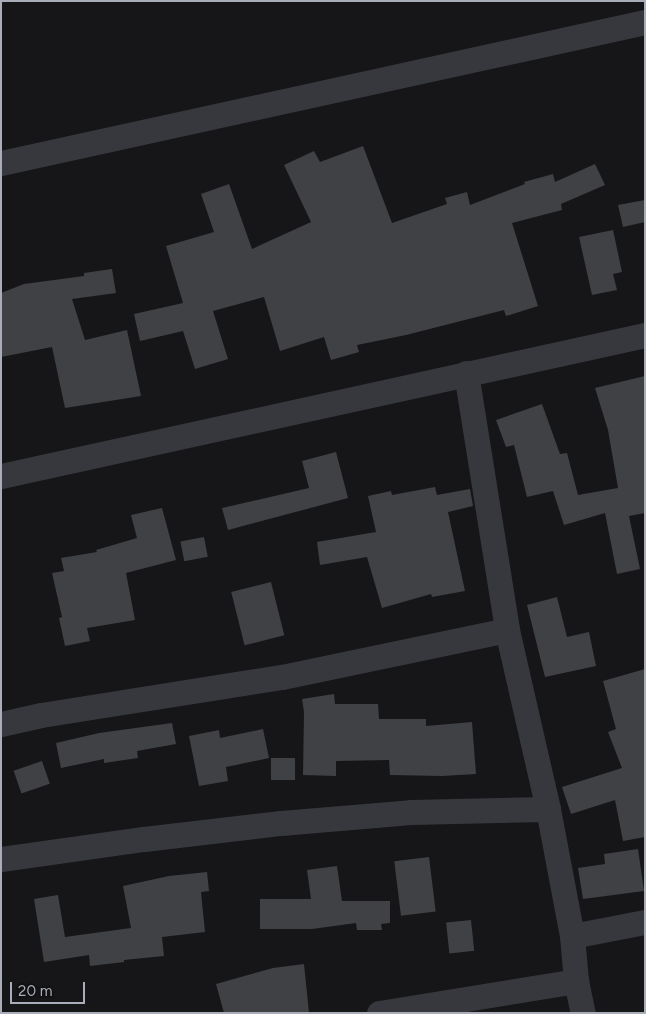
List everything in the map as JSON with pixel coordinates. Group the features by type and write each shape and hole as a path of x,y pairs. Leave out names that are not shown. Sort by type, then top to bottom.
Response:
{"street":[{"path":"1,163 645,22"},
{"path":"1,476 645,335"},
{"path":"466,373 507,630 548,809 572,936 576,981 583,1013"},
{"path":"1,724 41,715 282,677 507,630"},
{"path":"1,859 144,839 281,823 410,812 548,809"},
{"path":"572,936 645,922"},
{"path":"379,1013 576,981"}],"building":[{"path":"363,146 392,223 447,204 445,198 467,192 470,205 525,184 524,182 553,174 555,182 595,164 605,185 561,204 562,210 512,223 538,306 506,316 504,310 406,335 357,345 359,352 331,360 324,337 280,351 264,297 213,311 228,359 195,369 183,331 140,341 134,314 183,303 166,246 214,232 201,194 229,184 252,249 311,222 284,165 314,151 320,162"},
{"path":"645,200 645,222 623,227 618,205"},
{"path":"613,230 622,272 613,274 617,290 592,295 579,237"},
{"path":"112,269 116,293 72,299 85,340 127,330 141,396 65,408 52,347 1,357 1,293 24,284 84,276 84,273"},
{"path":"645,376 645,513 629,516 640,569 617,574 605,513 564,525 553,491 527,497 514,445 506,447 496,420 542,404 560,454 567,453 578,495 618,488 608,430 595,388"},
{"path":"336,452 348,498 228,530 222,508 309,488 302,461"},
{"path":"435,487 437,495 470,489 473,506 448,512 465,591 432,597 431,594 382,608 367,557 320,565 317,542 376,532 368,496 391,491 392,495"},
{"path":"162,508 176,560 126,573 135,620 87,628 90,641 65,646 59,618 62,617 52,573 64,571 61,558 97,552 96,550 137,538 131,515"},
{"path":"204,537 208,557 184,561 180,542"},
{"path":"271,582 284,635 245,645 231,592"},
{"path":"557,597 567,637 589,632 596,666 545,677 527,605"},
{"path":"645,669 645,837 623,841 615,800 571,814 562,787 622,768 608,732 616,729 603,681"},
{"path":"334,694 335,704 378,704 379,719 426,719 426,726 472,722 476,774 442,776 390,775 389,760 336,761 336,776 303,775 304,712 302,699"},
{"path":"172,723 176,744 137,751 138,758 104,763 104,759 61,768 56,743 99,733"},
{"path":"263,729 269,758 226,767 228,781 199,786 189,736 219,730 220,738"},
{"path":"271,758 295,758 295,780 271,780"},
{"path":"42,761 50,784 21,793 14,771"},
{"path":"638,849 644,891 583,899 578,868 605,864 604,854"},
{"path":"429,857 436,912 401,916 394,861"},
{"path":"337,866 342,901 390,901 390,923 381,924 382,930 357,930 356,923 312,929 260,929 260,899 311,899 307,870"},
{"path":"207,872 209,891 201,892 205,932 162,937 164,956 90,966 89,955 44,962 34,899 58,895 65,937 131,928 123,886 169,876"},
{"path":"471,920 474,951 449,953 446,923"},
{"path":"304,964 309,1013 224,1013 216,984 273,968"}]}
